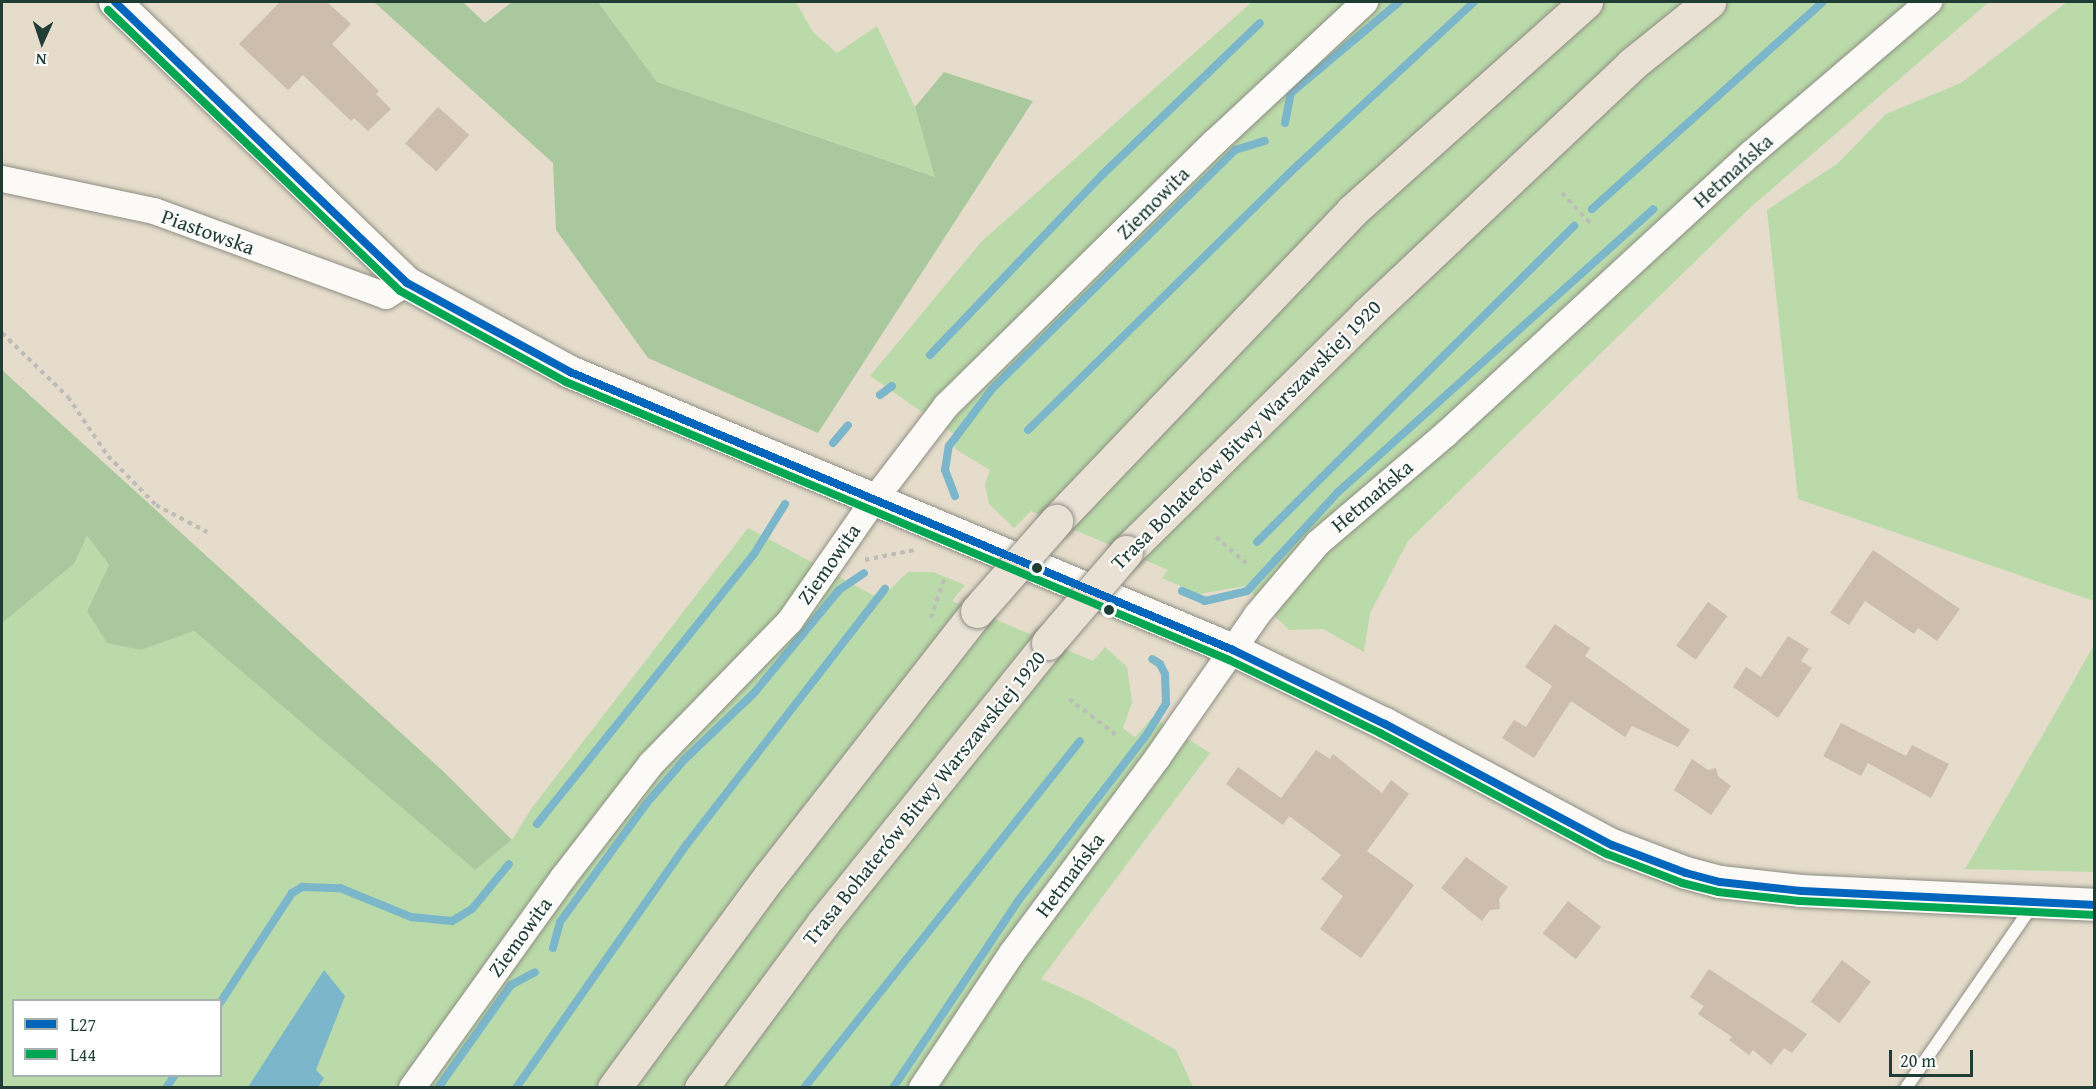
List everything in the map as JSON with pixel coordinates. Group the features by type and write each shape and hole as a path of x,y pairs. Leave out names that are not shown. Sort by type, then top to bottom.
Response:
{"highway":[{"path":"614,1088 770,876 977,611 1056,521 1352,210 1587,2"},
{"name":"Trasa Bohaterów Bitwy Warszawskiej 1920","path":"701,1088 823,923 1048,643 1126,552 1383,299 1632,64 1709,2"}],"street":[{"path":"115,2 407,283 570,372 1233,650 1385,724 1612,845 1686,873 1720,882 1801,891 2094,905"},
{"name":"Ziemowita","path":"412,1088 563,878 651,764 790,621 874,500 953,399 1215,142 1365,2"},
{"name":"Hetmańska","path":"922,1088 1012,953 1275,592 1340,522 1446,434 1752,153 1929,2"},
{"name":"Piastowska","path":"2,179 154,211 386,296 407,283"}],"lane":[{"path":"1906,1088 2034,903"}],"path":[{"path":"1562,194 1590,224"},
{"path":"2,333 68,398 108,456 156,505 207,532"},
{"path":"1216,537 1246,563"},
{"path":"931,620 945,576"},
{"path":"1069,699 1119,737"}],"green space":[{"path":"374,2 463,2 485,23 512,2 598,2 657,82 935,177 915,107 944,72 1033,101 818,433 648,358 556,230 553,163"},
{"path":"598,2 796,2 813,32 837,53 877,26 915,107 936,177 657,82"},
{"path":"1252,2 1989,2 1752,206 1408,541 1370,613 1364,652 1323,629 1289,630 1245,586 1199,594 1162,578 1168,570 1031,511 1014,528 989,504 985,484 990,470 955,449 954,434 870,376 982,241"},
{"path":"2067,2 2094,2 2094,601 1798,499 1767,210 1837,164 1886,114 1961,83"},
{"path":"2,370 444,772 512,840 475,870 194,631 141,650 107,643 87,611 109,565 87,536 74,564 2,623"},
{"path":"748,528 880,599 908,572 933,572 965,585 952,601 1093,661 1105,647 1127,667 1132,702 1123,728 1135,737 1153,717 1210,753 1041,979 1088,1000 1176,1050 1193,1087 2,1088 2,623 74,564 87,536 109,565 87,611 141,650 194,631 475,870 512,840 531,809"},
{"path":"2094,645 2094,872 1965,869 2049,724"}],"water":[{"path":"324,970 345,996 316,1070 324,1078 318,1087 248,1087"}],"building":[{"path":"280,2 327,2 351,24 332,44 379,91 376,94 391,109 368,131 354,118 351,121 303,75 288,90 239,44"},
{"path":"438,107 469,135 436,172 405,143"},
{"path":"1873,550 1960,609 1937,641 1918,628 1914,634 1865,601 1849,625 1830,613"},
{"path":"1708,602 1727,616 1696,660 1676,646"},
{"path":"1555,624 1590,648 1585,656 1690,730 1678,747 1632,726 1625,737 1571,701 1534,758 1502,738 1514,720 1526,727 1552,686 1525,667"},
{"path":"1788,636 1809,649 1801,661 1812,668 1778,718 1733,687 1746,667 1761,677"},
{"path":"1841,723 1906,756 1912,745 1949,764 1931,798 1868,763 1861,776 1823,756"},
{"path":"1316,750 1330,759 1333,754 1382,793 1391,780 1409,794 1367,851 1414,885 1361,958 1320,929 1343,896 1321,879 1341,855 1289,816 1283,825 1226,784 1238,767 1281,798"},
{"path":"1692,759 1708,770 1716,768 1718,776 1731,786 1711,815 1674,790"},
{"path":"1466,857 1508,887 1499,899 1500,909 1490,910 1482,921 1441,888"},
{"path":"1568,901 1601,927 1576,959 1543,933"},
{"path":"1842,960 1871,982 1839,1023 1811,1002"},
{"path":"1709,969 1807,1034 1792,1053 1784,1048 1771,1065 1753,1050 1749,1055 1729,1040 1732,1037 1698,1014 1704,1006 1690,997"}],"waterway":[{"path":"1285,123 1291,93 1399,2"},
{"path":"1028,430 1298,165 1474,2"},
{"path":"1592,209 1823,2"},
{"path":"930,355 1102,175 1260,23"},
{"path":"955,496 945,470 949,446 992,389 1235,150 1265,141"},
{"path":"1182,591 1205,601 1247,591 1337,493 1653,209"},
{"path":"1257,542 1574,226"},
{"path":"880,395 892,386"},
{"path":"833,443 848,425"},
{"path":"537,824 754,554 785,504"},
{"path":"553,948 560,922 646,804 685,759 755,692 839,590 864,573"},
{"path":"516,1088 687,844 885,589"},
{"path":"893,1088 1018,901 1147,734 1166,703 1165,674 1160,664 1152,659"},
{"path":"804,1088 1080,741"},
{"path":"222,1000 292,893 302,887 340,888 411,917 452,921 472,909 509,864"},
{"path":"438,1088 511,985 535,972"},
{"path":"166,1088 173,1077"}],"transit line":[{"name":"L27","path":"115,2 407,283 570,372 1233,650 1385,724 1612,845 1686,873 1720,882 1801,891 2094,905"},
{"name":"L44","path":"108,10 400,291 566,382 1229,660 1380,733 1607,854 1682,883 1718,892 1800,901 2093,915"}]}
